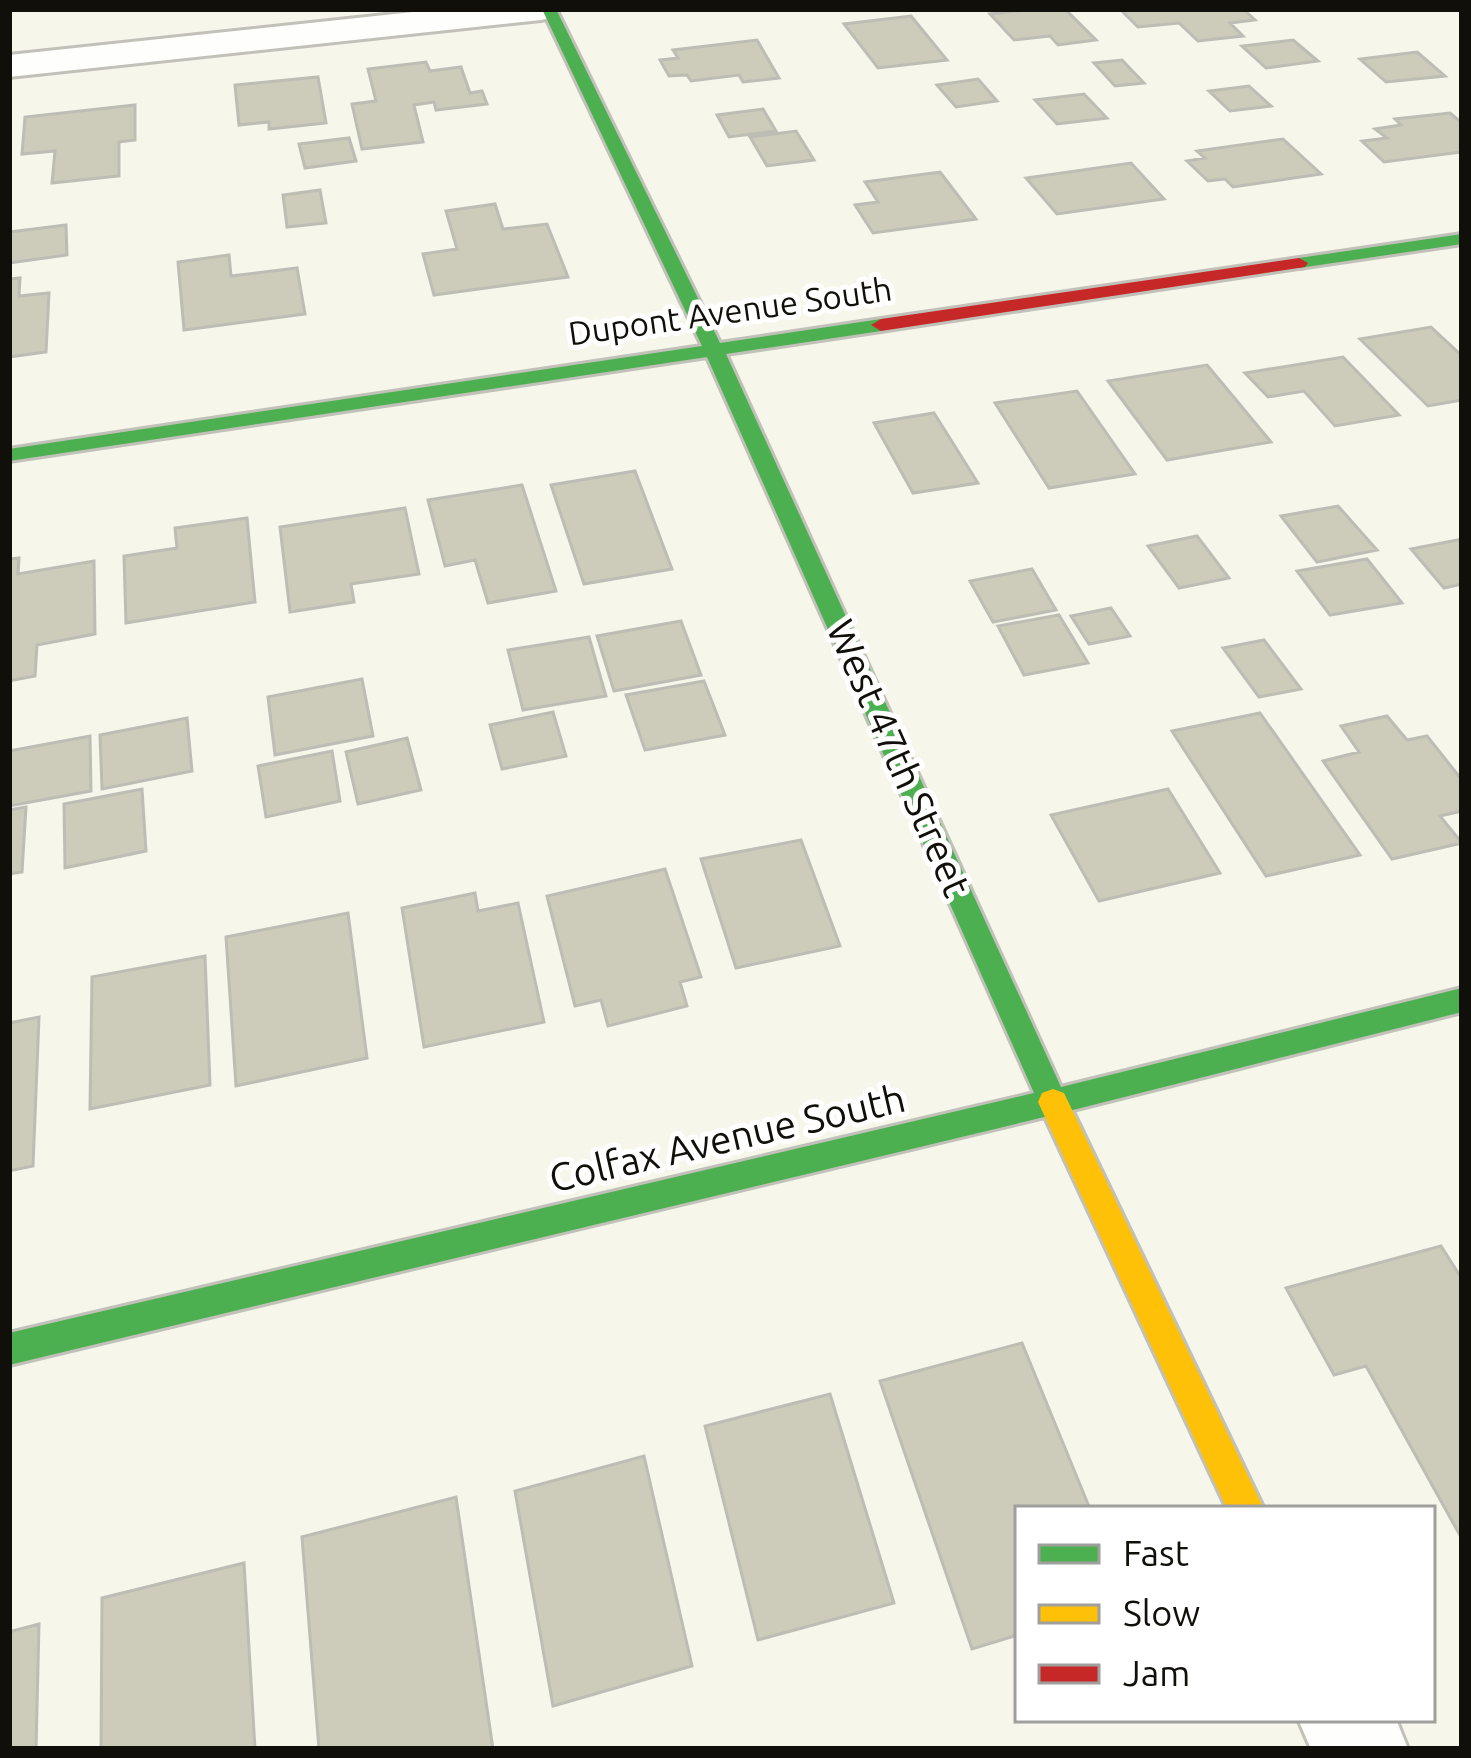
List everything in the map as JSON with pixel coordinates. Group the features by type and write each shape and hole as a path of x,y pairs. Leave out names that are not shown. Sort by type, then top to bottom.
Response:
{"street":[{"path":"9,66 545,9"},
{"name":"West 47th Street","path":"545,9 714,350 1053,1102 1245,1506"},
{"name":"Dupont Avenue South","path":"9,455 1462,238"},
{"name":"Colfax Avenue South","path":"9,1349 1053,1102 1462,1000"}],"building":[{"path":"1065,9 1096,40 1058,45 1050,36 1014,40 990,14"},
{"path":"1120,9 1243,9 1255,20 1230,23 1243,36 1198,41 1179,23 1138,27"},
{"path":"911,16 947,60 878,68 844,24"},
{"path":"757,40 779,78 743,82 739,75 691,81 687,75 669,76 660,60 678,58 673,50"},
{"path":"1293,40 1318,61 1266,68 1242,46"},
{"path":"1417,52 1445,76 1386,82 1360,59"},
{"path":"1122,60 1144,83 1115,86 1094,63"},
{"path":"426,62 430,71 461,67 470,93 482,91 487,104 436,110 434,102 414,105 423,142 362,149 352,104 376,101 368,69"},
{"path":"318,77 326,123 269,129 269,122 239,125 235,85"},
{"path":"978,79 997,101 956,107 937,85"},
{"path":"1249,86 1271,106 1230,111 1209,91"},
{"path":"1084,94 1107,118 1057,124 1035,100"},
{"path":"135,105 135,140 119,142 119,176 52,183 55,151 22,154 25,117"},
{"path":"763,109 776,131 729,137 717,115"},
{"path":"1450,113 1462,123 1462,152 1384,162 1362,141 1387,138 1375,129 1401,125 1395,119"},
{"path":"796,131 814,160 767,166 750,137"},
{"path":"349,138 356,161 305,168 299,144"},
{"path":"1283,139 1321,174 1233,187 1225,179 1208,181 1187,161 1205,158 1197,151"},
{"path":"1131,163 1164,199 1057,214 1026,178"},
{"path":"940,172 976,219 873,233 855,205 878,202 865,182"},
{"path":"320,190 326,223 287,227 283,195"},
{"path":"495,204 503,229 547,224 568,277 434,295 423,254 457,249 446,211"},
{"path":"66,225 67,255 9,263 9,232"},
{"path":"229,255 231,276 297,268 305,314 184,330 178,262"},
{"path":"20,278 19,296 49,293 46,352 9,357 9,279"},
{"path":"1431,327 1462,356 1462,400 1428,406 1360,339"},
{"path":"1343,357 1399,415 1335,426 1304,391 1268,397 1245,373"},
{"path":"1207,365 1271,442 1167,460 1108,381"},
{"path":"1077,391 1135,474 1049,488 995,403"},
{"path":"934,413 978,483 913,493 874,423"},
{"path":"635,471 672,569 584,584 551,485"},
{"path":"522,485 556,591 488,603 475,560 445,566 428,500"},
{"path":"1338,506 1377,550 1317,562 1281,516"},
{"path":"405,508 419,574 351,584 354,602 290,612 280,527"},
{"path":"247,518 255,602 126,623 124,556 177,548 175,528"},
{"path":"1197,536 1229,578 1179,588 1148,546"},
{"path":"1462,539 1462,584 1444,588 1411,549"},
{"path":"19,558 18,574 94,561 95,634 37,645 35,676 9,681 9,559"},
{"path":"1367,559 1402,603 1330,615 1297,571"},
{"path":"1032,569 1056,610 993,622 970,581"},
{"path":"1111,608 1130,636 1089,644 1071,616"},
{"path":"1059,615 1088,663 1024,675 998,626"},
{"path":"681,621 701,675 614,691 597,636"},
{"path":"589,637 606,696 523,710 508,650"},
{"path":"1264,640 1301,689 1259,697 1223,648"},
{"path":"362,679 373,736 275,755 268,697"},
{"path":"704,681 725,735 645,750 626,695"},
{"path":"553,712 566,756 502,769 490,725"},
{"path":"1260,713 1360,855 1266,876 1172,731"},
{"path":"1387,716 1407,740 1427,736 1462,780 1462,811 1440,816 1462,843 1392,859 1323,761 1359,752 1341,726"},
{"path":"187,718 192,771 102,789 100,735"},
{"path":"90,736 91,791 9,806 9,751"},
{"path":"407,738 421,790 358,804 346,752"},
{"path":"332,751 340,801 266,817 258,766"},
{"path":"142,789 146,851 65,868 64,804"},
{"path":"1168,789 1220,873 1099,901 1051,815"},
{"path":"26,807 22,872 9,874 9,810"},
{"path":"801,840 840,946 736,968 701,859"},
{"path":"665,869 701,977 680,982 687,1006 608,1026 601,1000 575,1006 547,896"},
{"path":"475,893 478,911 518,903 544,1022 424,1047 402,908"},
{"path":"348,913 367,1058 236,1086 226,937"},
{"path":"205,956 210,1085 90,1109 92,977"},
{"path":"39,1017 33,1166 9,1171 9,1023"},
{"path":"1441,1246 1462,1279 1462,1539 1366,1366 1334,1375 1286,1288"},
{"path":"1022,1343 1089,1506 1015,1506 1015,1636 972,1649 880,1381"},
{"path":"830,1394 894,1603 758,1640 705,1426"},
{"path":"644,1456 692,1666 553,1706 515,1491"},
{"path":"456,1497 493,1749 319,1749 302,1537"},
{"path":"244,1563 255,1749 101,1749 102,1598"},
{"path":"39,1624 36,1749 9,1749 9,1632"}],"traffic: fast":[{"path":"549,9 714,350 1053,1102"},
{"path":"1299,263 1462,239"},
{"path":"9,455 881,325"},
{"path":"9,1349 1053,1102 1462,1000"}],"traffic: slow":[{"path":"1053,1102 1245,1506"}],"traffic: jam":[{"path":"881,325 1299,263"}]}
